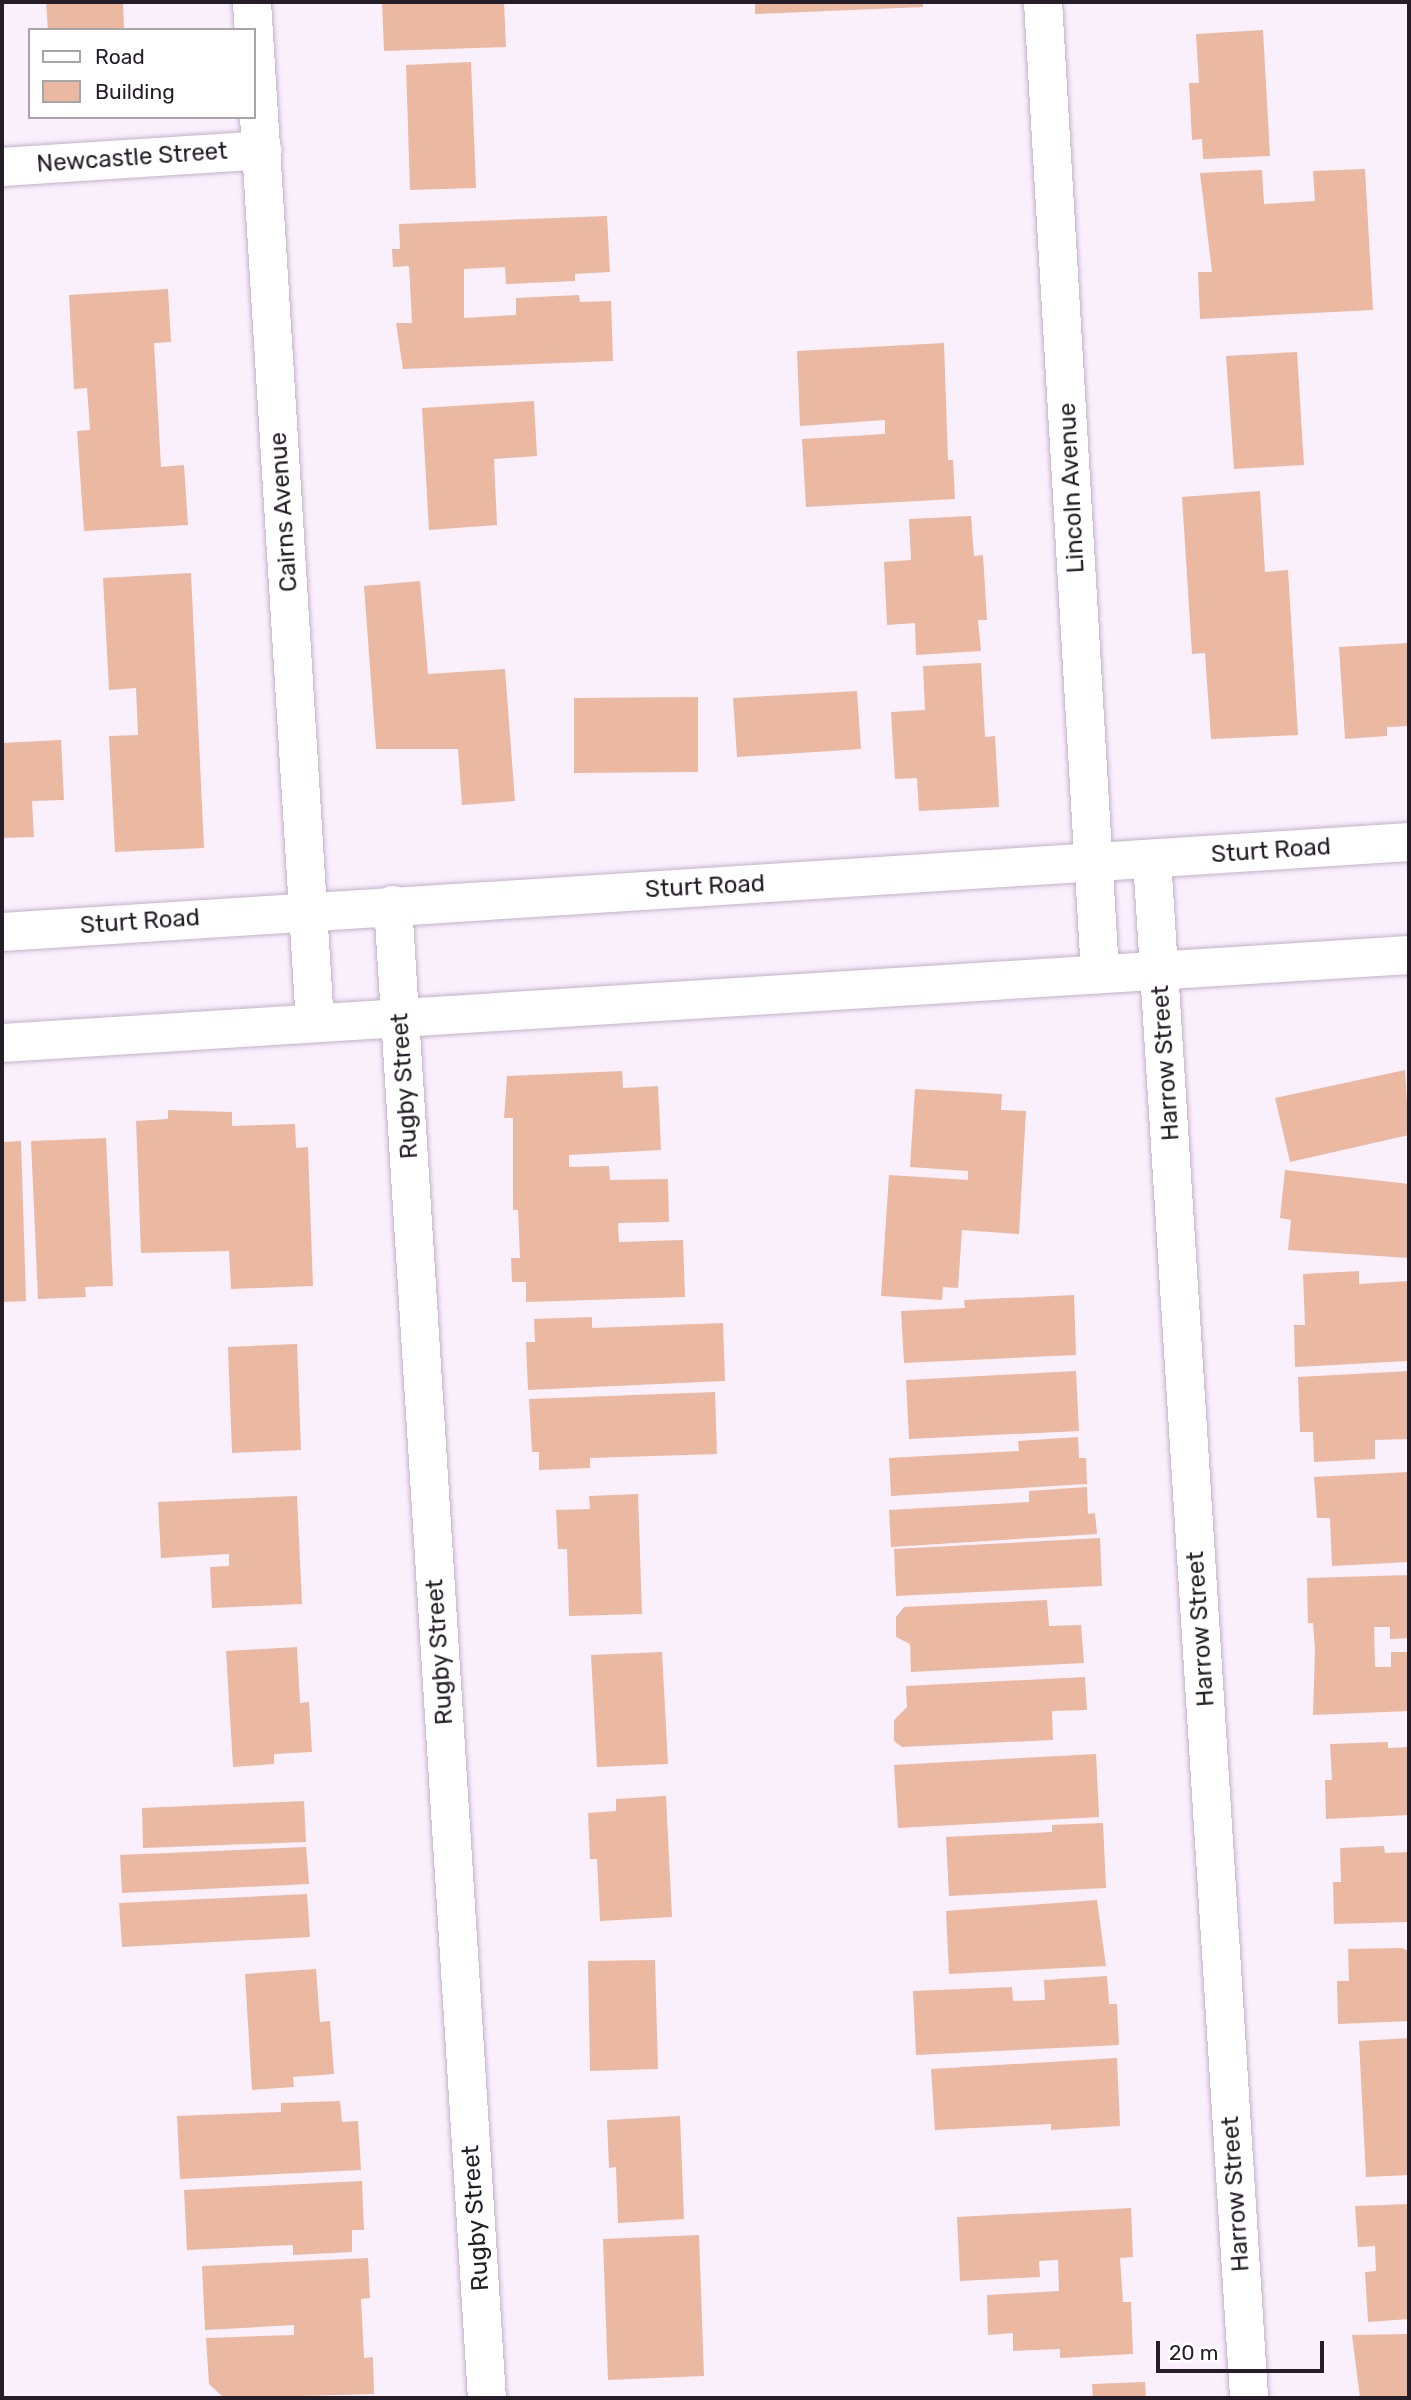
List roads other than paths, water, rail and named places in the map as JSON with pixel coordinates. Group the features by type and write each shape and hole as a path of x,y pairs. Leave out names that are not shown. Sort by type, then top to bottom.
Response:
{"street":[{"name":"Cairns Avenue","path":"252,2 254,28"},
{"name":"Lincoln Avenue","path":"1043,2 1100,974"},
{"name":"Cairns Avenue","path":"256,61 315,1022"},
{"name":"Newcastle Street","path":"2,167 262,150"},
{"name":"Sturt Road","path":"2,932 309,910 1094,864 1409,842"},
{"name":"Harrow Street","path":"1152,859 1249,2398"},
{"name":"Rugby Street","path":"394,905 487,2398"},
{"path":"2,1043 400,1016 1409,955"}]}
